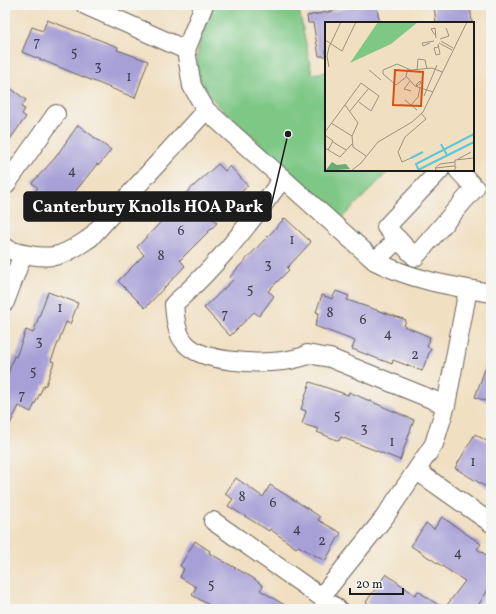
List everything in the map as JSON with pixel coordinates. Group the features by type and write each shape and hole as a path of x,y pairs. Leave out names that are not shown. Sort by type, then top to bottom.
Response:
{"street":[{"path":"85,5 186,50"},
{"path":"204,5 186,50 192,86 206,110 374,261 398,273 491,293"},
{"path":"5,247 23,254 53,256 73,249 90,238 206,110"},
{"path":"5,186 56,114"},
{"path":"439,171 386,227 415,257 476,188 459,171"},
{"path":"283,178 242,232 174,304 176,322 184,342 198,352 219,358 253,361 283,361 308,355 330,358 446,405"},
{"path":"374,261 398,239"},
{"path":"5,302 23,254"},
{"path":"321,597 384,518 434,444 446,405 468,289"},
{"path":"417,471 491,523"},
{"path":"213,520 338,609"}],"green space":[{"path":"214,5 298,5 312,74 325,72 325,171 389,171 342,218 220,107 204,88 200,77 197,56 205,25"}],"building":[{"path":"364,5 376,5 380,22 325,22 325,56 319,56 313,23 308,23 307,16"},
{"path":"434,5 470,5 472,22 436,22"},
{"path":"47,20 118,47 117,50 148,61 135,98 22,52 32,27 43,31"},
{"path":"5,84 26,100 21,107 25,109 22,114 26,117 5,146"},
{"path":"78,125 111,150 99,165 97,164 55,217 35,199 39,195 35,191 38,188 32,183 55,158"},
{"path":"218,164 225,171 230,166 248,186 212,217 217,223 180,260 185,266 145,308 118,281 144,255 137,247 178,204 176,202"},
{"path":"285,218 311,242 287,268 289,270 268,291 274,296 259,316 254,312 230,336 204,308 233,280 230,277"},
{"path":"336,291 349,296 347,300 406,320 404,326 430,337 427,347 431,348 422,371 393,360 392,364 352,349 355,341 315,326 319,313 316,312 322,295 332,299"},
{"path":"48,292 78,303 70,324 66,322 51,361 54,362 46,385 44,385 31,412 19,406 5,434 5,383 14,356 16,357 26,330 33,333"},
{"path":"489,358 491,358 491,403 475,397"},
{"path":"310,382 348,395 349,392 414,420 400,460 341,437 339,441 317,432 319,429 302,424 306,411 301,409"},
{"path":"475,434 491,444 491,490 455,468"},
{"path":"236,478 263,497 270,485 320,517 318,520 341,533 325,561 298,546 296,548 270,529 269,531 228,506 233,499 225,494"},
{"path":"442,517 481,544 477,549 491,558 491,585 476,609 444,609 465,581 411,546 426,523 434,529"},
{"path":"195,541 210,551 209,553 253,578 263,586 260,590 291,609 216,609 192,595 196,587 180,577 184,569 180,566"},
{"path":"386,574 415,595 418,591 444,609 375,609 366,602"}],"place":[{"name":"Canterbury Knolls HOA Park","path":"288,134"}]}
